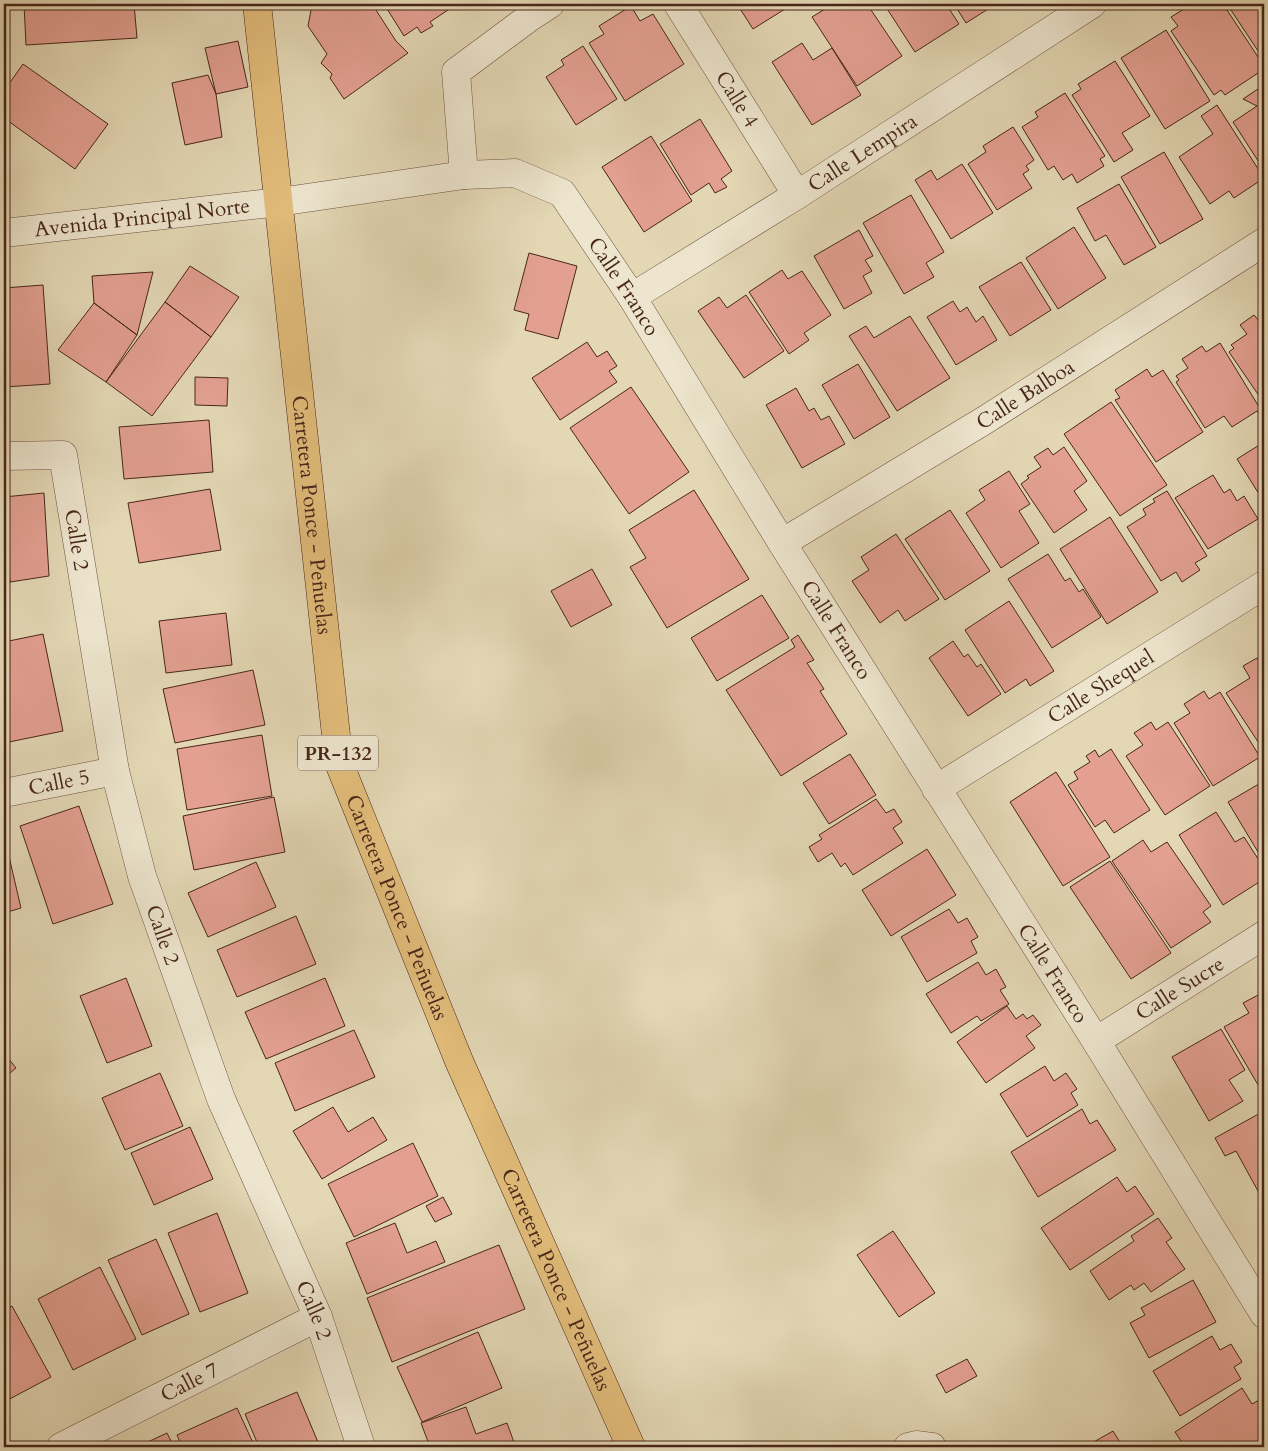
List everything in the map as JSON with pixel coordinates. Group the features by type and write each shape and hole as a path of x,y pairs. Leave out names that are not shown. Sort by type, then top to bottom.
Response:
{"main road":[{"name":"Carretera Ponce - Peñuelas","path":"257,4 339,763 459,1061 630,1447"}],"street":[{"path":"464,175 456,72 550,4"},
{"name":"Calle 4","path":"678,4 797,195"},
{"name":"Calle Lempira","path":"632,297 797,195 1092,4"},
{"name":"Calle Franco","path":"279,202 464,175 515,173 562,193 632,297 782,543 1096,1041 1256,1282 1264,1314"},
{"name":"Avenida Principal Norte","path":"4,233 279,202"},
{"name":"Calle Balboa","path":"782,543 986,420 1264,242"},
{"name":"Calle 2","path":"4,456 70,450 115,771 142,876 221,1099 318,1317 361,1447"},
{"name":"Calle Shequel","path":"936,789 1264,585"},
{"name":"Calle 5","path":"4,793 115,771"},
{"name":"Calle Sucre","path":"1096,1041 1264,935"},
{"name":"Calle 7","path":"61,1447 318,1317"},
{"path":"908,1447 916,1445 932,1447"}],"building":[{"path":"24,4 134,4 137,38 26,45"},
{"path":"309,4 372,4 396,41 408,53 344,99 330,78 332,74 321,63 327,54 308,26 311,10"},
{"path":"384,4 448,4 451,8 430,22 433,26 421,33 417,27 404,36"},
{"path":"737,4 793,4 753,29"},
{"path":"833,4 867,4 902,56 857,86 812,17"},
{"path":"884,4 946,4 959,24 915,52"},
{"path":"954,4 996,4 966,23"},
{"path":"1192,4 1223,4 1264,66 1264,69 1225,95 1221,90 1214,95 1171,31 1178,26 1171,17"},
{"path":"1227,4 1264,4 1264,60"},
{"path":"631,6 640,21 653,14 684,64 625,101 589,43 604,34 599,26"},
{"path":"1166,30 1210,101 1165,129 1121,58"},
{"path":"238,41 248,87 216,94 205,48"},
{"path":"802,43 813,60 832,48 861,95 812,125 772,62"},
{"path":"583,46 617,99 576,125 546,77 564,65 561,60"},
{"path":"1115,61 1150,116 1122,133 1133,150 1114,162 1072,95 1081,89 1078,84"},
{"path":"23,64 108,124 75,169 4,118 4,91"},
{"path":"208,75 216,94 222,137 185,145 172,83"},
{"path":"1264,85 1264,170 1233,122 1257,106 1243,99"},
{"path":"1065,93 1105,156 1100,159 1104,166 1077,183 1072,174 1063,180 1054,166 1048,170 1022,127 1038,117 1035,112"},
{"path":"1217,105 1264,178 1234,198 1229,191 1210,204 1179,157 1213,134 1201,116"},
{"path":"700,119 732,171 721,179 727,187 715,193 709,183 691,195 660,144"},
{"path":"1013,127 1034,160 1026,166 1029,170 1023,174 1032,188 997,210 968,164 986,152 983,146"},
{"path":"651,136 692,201 644,232 602,167"},
{"path":"1164,152 1203,219 1160,244 1121,177"},
{"path":"962,164 993,213 951,239 915,180 931,170 937,180"},
{"path":"1119,184 1156,247 1124,265 1106,235 1095,241 1077,208"},
{"path":"911,195 944,252 926,263 934,277 904,294 863,223"},
{"path":"1074,227 1106,278 1058,309 1026,258"},
{"path":"859,230 873,256 865,260 872,271 863,276 872,293 844,309 814,256"},
{"path":"529,253 577,266 558,339 525,330 529,314 514,310"},
{"path":"1021,262 1051,310 1010,336 979,287"},
{"path":"190,266 239,297 211,337 165,302"},
{"path":"782,270 788,279 802,271 831,315 804,333 809,340 789,354 749,292"},
{"path":"153,272 137,335 94,303 92,276"},
{"path":"43,285 50,384 4,387 4,288"},
{"path":"746,295 784,351 744,378 698,311 719,297 727,308"},
{"path":"953,301 960,312 967,307 976,322 983,316 997,340 956,365 927,317"},
{"path":"165,302 211,337 152,416 106,382"},
{"path":"94,303 137,335 106,382 58,350"},
{"path":"1254,315 1260,322 1264,319 1264,403 1229,352 1234,348 1231,345 1247,334 1240,325"},
{"path":"910,316 950,378 897,411 849,336 866,326 874,338"},
{"path":"587,342 597,357 607,351 617,366 609,371 617,382 560,420 532,378"},
{"path":"1220,343 1264,415 1261,417 1257,411 1232,427 1224,416 1205,428 1176,382 1179,380 1176,376 1188,368 1182,359 1202,346 1206,352"},
{"path":"858,364 890,417 854,439 822,385"},
{"path":"1147,369 1152,377 1163,370 1203,432 1156,462 1115,400 1120,398 1115,390"},
{"path":"195,377 228,378 227,406 195,405"},
{"path":"631,387 689,472 629,514 570,428"},
{"path":"796,388 809,411 814,408 821,420 829,416 845,444 802,468 766,405"},
{"path":"1111,402 1167,485 1120,516 1064,434"},
{"path":"209,420 213,472 124,479 119,427"},
{"path":"1264,442 1264,502 1237,459"},
{"path":"1064,447 1087,481 1074,491 1087,510 1054,533 1021,484 1029,478 1027,476 1041,467 1034,457 1048,448 1053,455"},
{"path":"1009,471 1030,504 1019,511 1039,543 1001,568 966,513 985,500 979,490"},
{"path":"1213,475 1224,493 1230,489 1237,501 1244,496 1258,519 1208,549 1175,498"},
{"path":"210,489 221,550 139,563 128,503"},
{"path":"694,490 749,579 667,628 630,567 646,558 629,530"},
{"path":"1167,491 1207,556 1195,563 1200,570 1182,582 1176,572 1161,581 1127,527 1146,515 1143,509 1155,502 1153,499"},
{"path":"44,493 49,576 10,582 4,530 4,497"},
{"path":"950,510 990,571 945,600 905,539"},
{"path":"1110,517 1158,592 1107,624 1060,549"},
{"path":"4,530 10,582 4,583"},
{"path":"896,534 939,599 905,621 898,610 880,623 852,581 869,570 861,557"},
{"path":"1048,554 1065,581 1070,578 1079,592 1083,589 1101,617 1052,648 1008,579"},
{"path":"592,569 612,605 571,627 551,591"},
{"path":"762,595 789,638 717,681 691,638"},
{"path":"1009,601 1054,671 1030,686 1026,679 1005,693 965,630"},
{"path":"226,613 232,665 166,673 159,621"},
{"path":"43,634 63,731 4,743 4,642"},
{"path":"798,635 814,660 807,663 824,689 820,691 847,734 781,776 726,690 795,647 791,640"},
{"path":"953,641 964,657 968,654 977,667 981,664 1001,694 968,716 929,658"},
{"path":"1257,658 1262,667 1264,665 1264,751 1226,693 1250,678 1243,666"},
{"path":"253,670 265,725 175,743 163,689"},
{"path":"1204,691 1209,699 1220,692 1260,757 1213,786 1174,723 1190,713 1184,704"},
{"path":"1151,722 1156,730 1168,722 1210,786 1165,815 1126,756 1143,745 1134,733"},
{"path":"262,735 272,796 187,810 177,749"},
{"path":"1111,749 1150,810 1114,833 1105,820 1095,827 1068,785 1078,779 1074,772 1090,762 1086,756 1095,750 1099,757"},
{"path":"850,754 876,795 829,824 803,783"},
{"path":"1056,772 1110,857 1063,886 1010,802"},
{"path":"1264,781 1264,862 1228,802"},
{"path":"274,797 285,852 194,870 183,816"},
{"path":"876,799 886,813 894,809 902,822 893,828 903,843 853,875 845,863 841,867 832,853 818,862 809,847 822,839 819,835"},
{"path":"79,806 113,904 53,924 20,826"},
{"path":"1216,812 1235,842 1244,837 1264,868 1264,879 1223,905 1179,835"},
{"path":"4,835 21,908 4,913"},
{"path":"1143,840 1151,852 1167,842 1211,906 1203,912 1211,922 1171,948 1112,861"},
{"path":"927,849 956,895 891,936 862,890"},
{"path":"1110,861 1171,953 1131,979 1070,887"},
{"path":"256,862 276,907 208,937 188,893"},
{"path":"949,909 958,923 967,918 978,937 971,941 977,953 927,982 901,937"},
{"path":"296,916 316,964 237,997 217,950"},
{"path":"978,962 986,975 996,969 1006,987 1000,990 1009,1004 981,1021 977,1016 951,1033 926,994"},
{"path":"126,978 152,1046 107,1063 80,996"},
{"path":"325,978 345,1026 266,1059 245,1012"},
{"path":"1262,993 1264,996 1264,1095 1224,1027 1249,1013 1243,1003"},
{"path":"1007,1006 1016,1019 1023,1014 1027,1019 1033,1015 1041,1025 1026,1036 1035,1048 986,1083 957,1042"},
{"path":"1221,1029 1245,1070 1229,1080 1243,1101 1209,1121 1172,1057"},
{"path":"354,1030 375,1077 295,1111 275,1063"},
{"path":"4,1053 16,1068 4,1078"},
{"path":"1045,1066 1054,1081 1066,1073 1077,1089 1071,1093 1078,1105 1027,1137 1000,1094"},
{"path":"160,1073 183,1126 125,1150 102,1098"},
{"path":"333,1107 348,1132 373,1117 387,1140 322,1179 293,1131"},
{"path":"1082,1109 1090,1124 1097,1120 1116,1150 1038,1197 1011,1152"},
{"path":"1264,1111 1264,1202 1236,1151 1225,1156 1215,1138"},
{"path":"190,1127 213,1179 154,1205 131,1153"},
{"path":"4,1138 9,1139 4,1174"},
{"path":"413,1143 438,1196 354,1237 328,1184"},
{"path":"1117,1177 1127,1192 1135,1186 1154,1214 1070,1270 1041,1228"},
{"path":"443,1197 452,1214 435,1222 426,1206"},
{"path":"217,1213 248,1293 200,1312 168,1233"},
{"path":"1158,1218 1172,1238 1166,1242 1185,1269 1151,1292 1144,1283 1134,1290 1131,1285 1109,1300 1090,1271 1134,1241 1131,1236"},
{"path":"395,1223 407,1253 436,1241 445,1262 367,1294 346,1243"},
{"path":"893,1231 935,1293 899,1317 857,1255"},
{"path":"156,1239 189,1314 142,1335 108,1260"},
{"path":"499,1245 525,1309 392,1362 367,1298"},
{"path":"100,1267 136,1339 73,1370 38,1299"},
{"path":"1193,1280 1216,1322 1149,1358 1130,1323 1145,1315 1141,1308"},
{"path":"12,1306 51,1377 4,1402 4,1310"},
{"path":"478,1332 502,1388 422,1422 397,1367"},
{"path":"1212,1336 1220,1350 1231,1344 1242,1362 1234,1367 1241,1379 1180,1416 1153,1371"},
{"path":"967,1359 977,1376 946,1393 936,1375"},
{"path":"1242,1388 1252,1404 1261,1399 1264,1404 1264,1438 1250,1447 1185,1447 1175,1432"},
{"path":"297,1392 320,1447 259,1447 245,1414"},
{"path":"466,1407 476,1434 507,1423 515,1445 510,1447 430,1447 421,1423"},
{"path":"237,1408 255,1447 182,1447 177,1435"},
{"path":"1113,1431 1123,1447 1085,1447"},
{"path":"167,1433 174,1447 137,1447"}]}
